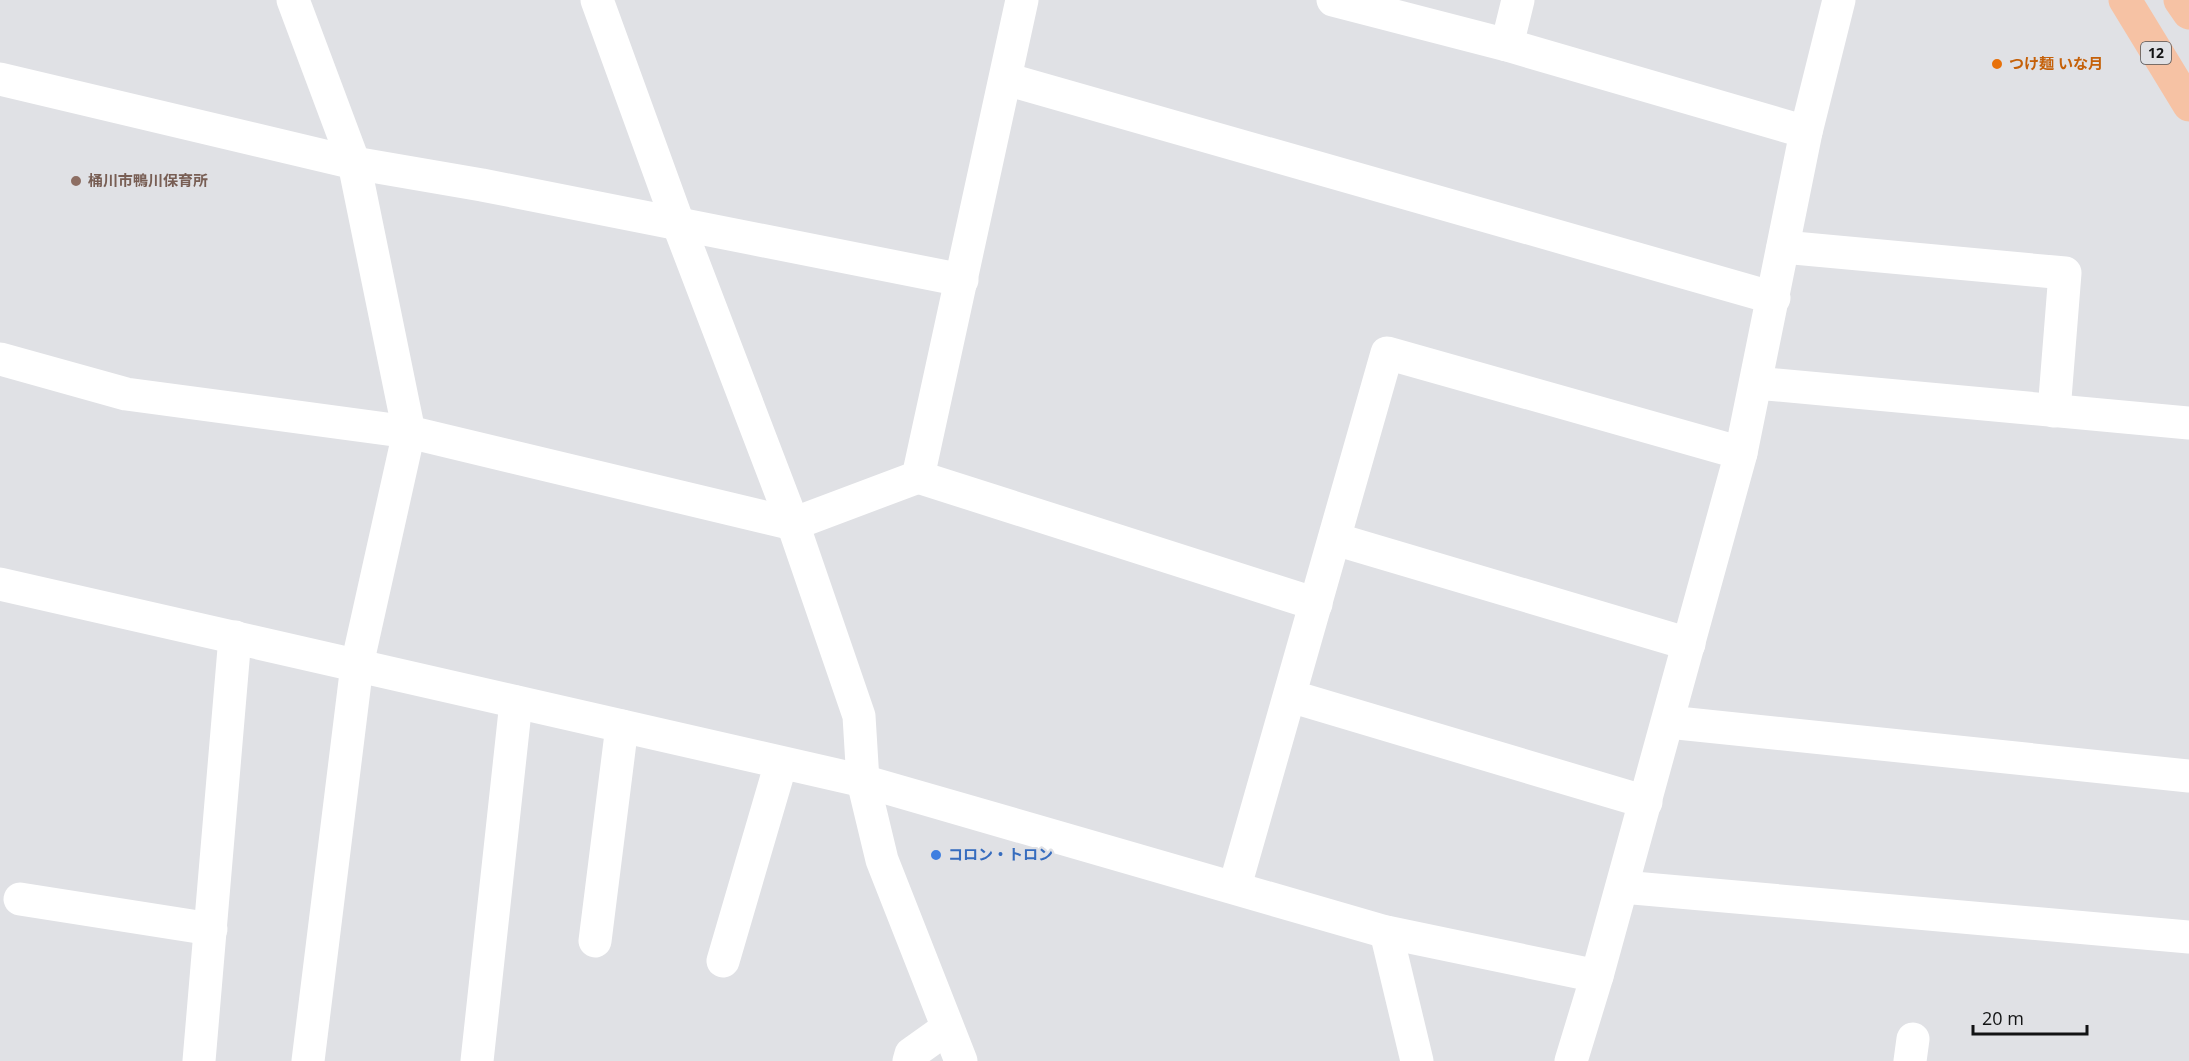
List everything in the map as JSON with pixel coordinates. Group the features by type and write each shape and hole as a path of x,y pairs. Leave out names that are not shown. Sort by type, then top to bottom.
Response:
{"main road":[{"name":"12","path":"2125,0 2189,105"},
{"path":"2180,0 2189,13"}],"street":[{"path":"292,0 354,163 408,432 357,665 308,1061"},
{"path":"597,0 678,223 793,524 859,716 863,782 882,860 946,1029 961,1061"},
{"path":"918,477 1022,0"},
{"path":"1333,0 1507,45 1806,132"},
{"path":"1507,45 1518,0"},
{"path":"1571,1061 1646,802 1741,453 1806,132 1839,0"},
{"path":"0,79 354,163 482,185 962,280"},
{"path":"1006,79 1774,298"},
{"path":"1783,247 2065,273 2054,411"},
{"path":"1235,886 1387,353 1741,453"},
{"path":"0,358 126,394 408,432 793,524 918,477 1316,604"},
{"path":"1756,383 2189,423"},
{"path":"1335,539 1689,644"},
{"path":"0,584 863,782 1235,886 1386,932 1597,976"},
{"path":"199,1061 235,637"},
{"path":"1290,696 1646,802"},
{"path":"477,1061 516,702"},
{"path":"1668,722 2189,776"},
{"path":"595,941 622,726"},
{"path":"723,961 781,763"},
{"path":"1622,887 2189,937"},
{"path":"20,899 211,929"},
{"path":"1386,932 1417,1061"},
{"path":"909,1061 911,1054 946,1029"}],"place":[{"name":"つけ麺 いな月","path":"1997,64"},
{"name":"桶川市鴨川保育所","path":"76,181"},
{"name":"コロン・トロン","path":"936,855"}]}
